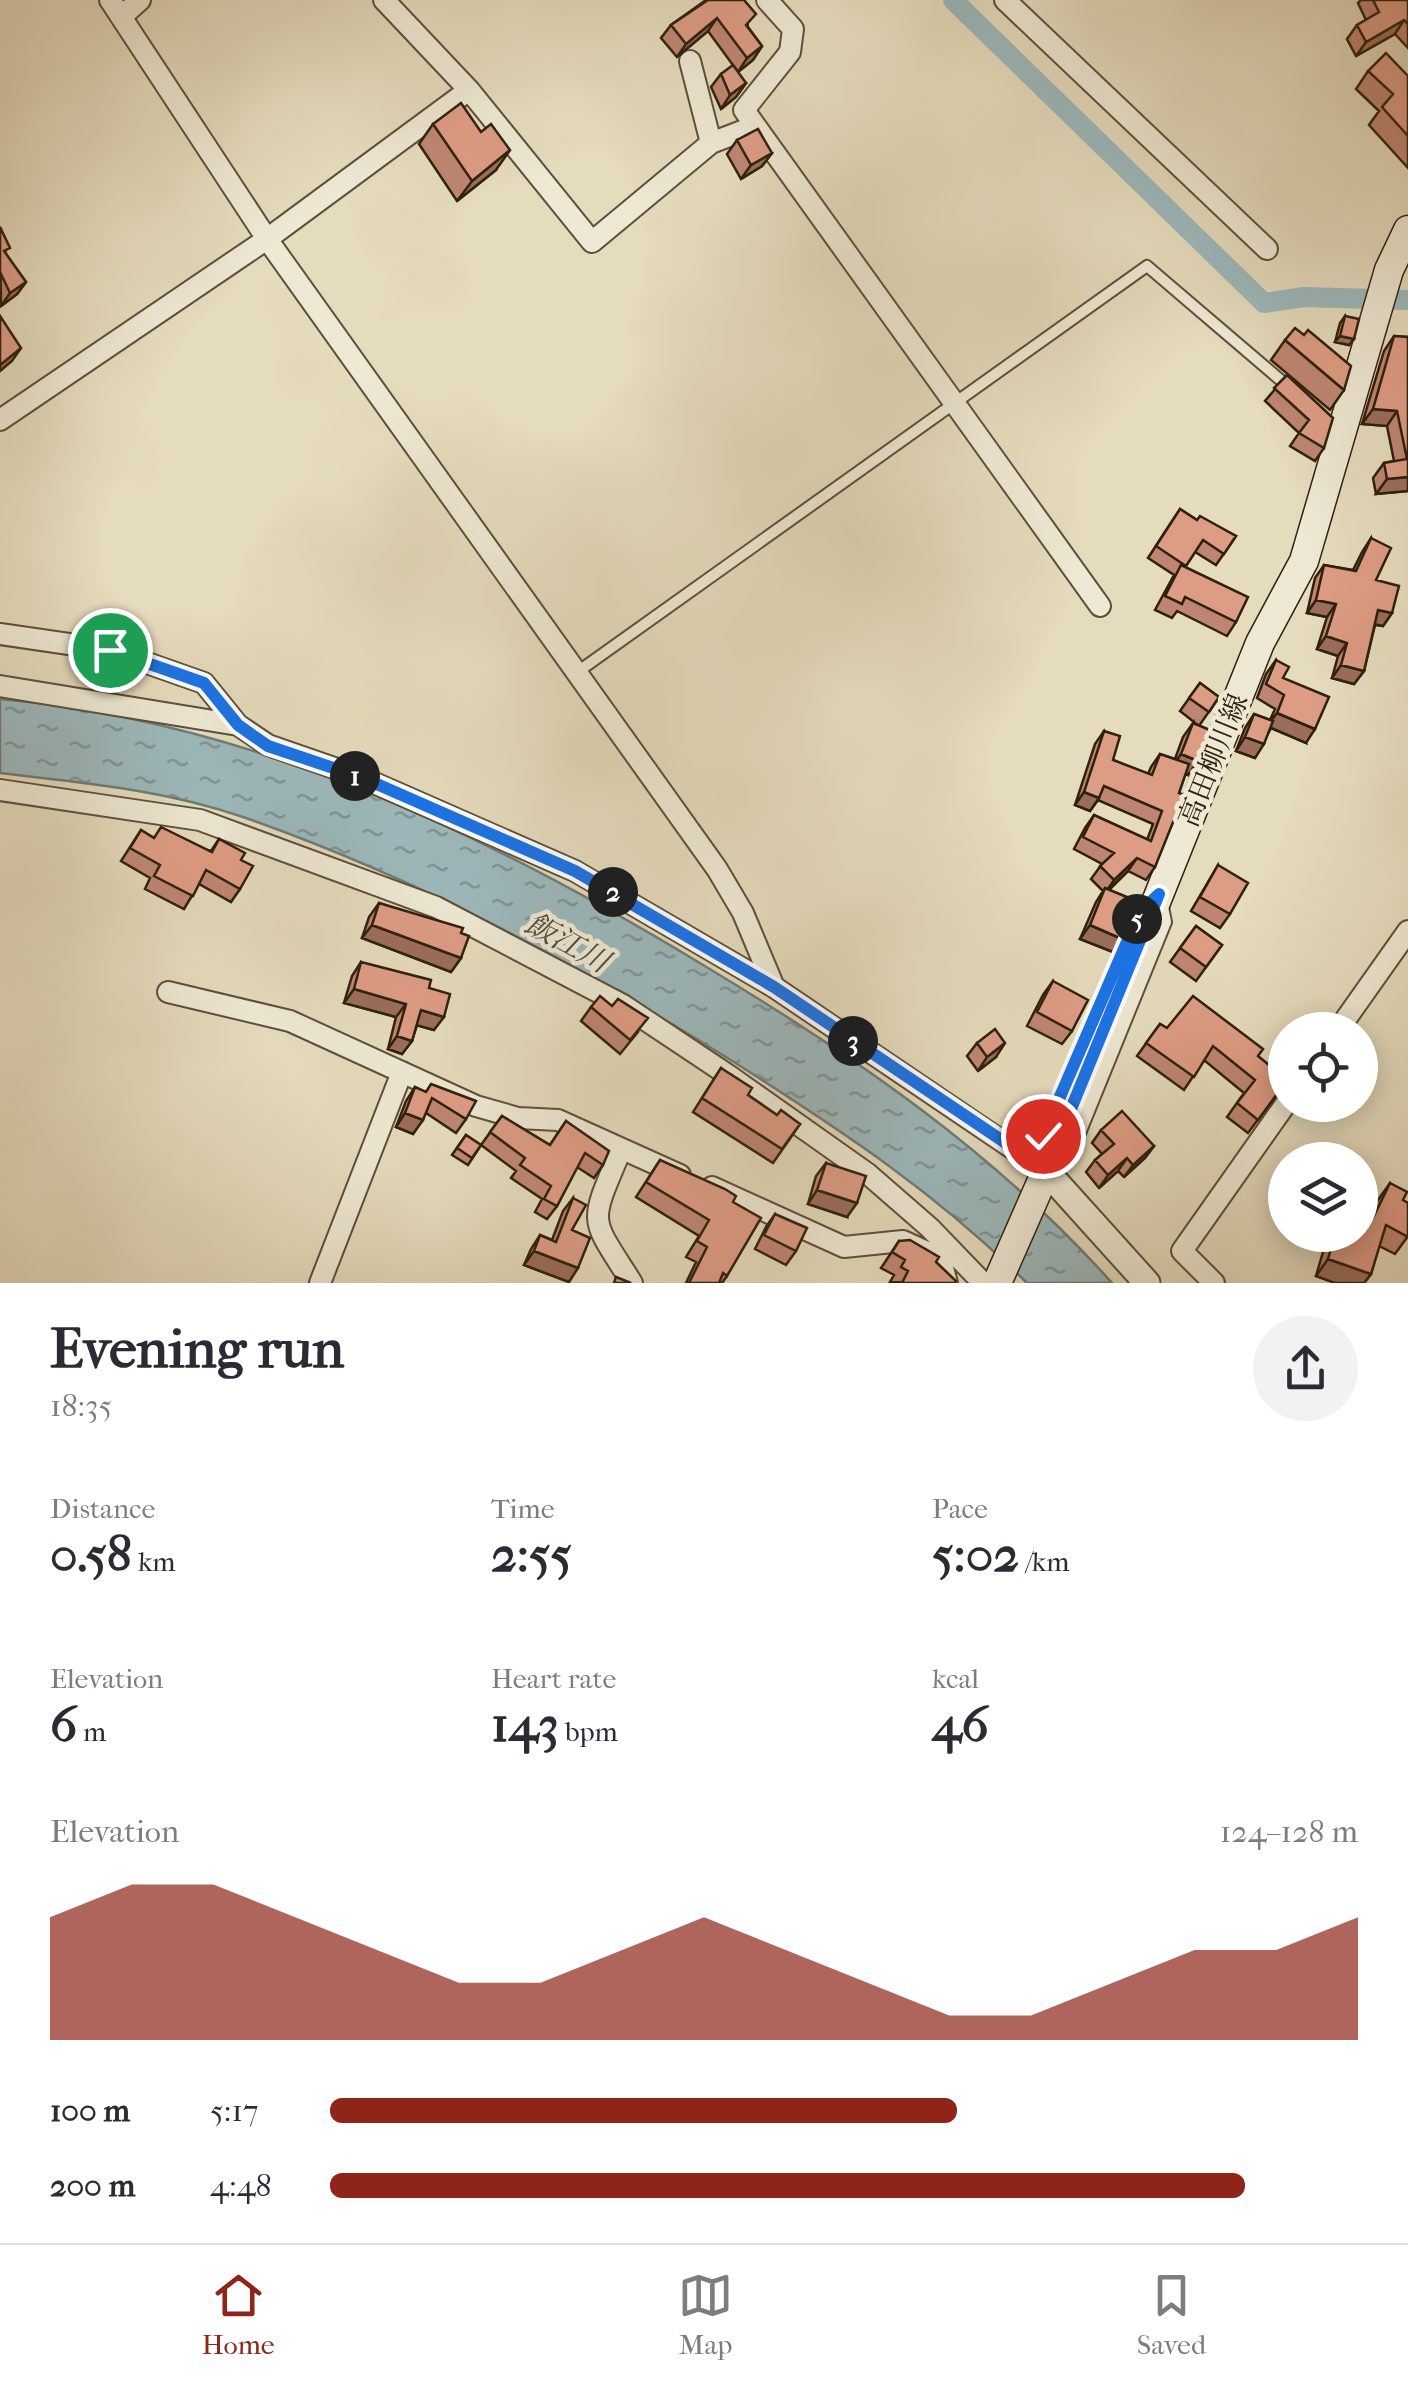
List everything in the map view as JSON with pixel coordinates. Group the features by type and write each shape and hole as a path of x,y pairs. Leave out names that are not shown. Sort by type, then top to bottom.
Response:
{"main road":[{"name":"高田柳川線","path":"996,1283 1044,1176 1260,643 1304,561 1334,426 1408,230"}],"street":[{"path":"140,0 115,8 267,238 717,869 743,913 774,987"},
{"path":"766,0 794,28 790,52 744,110 1100,606"},
{"path":"1005,0 1267,249"},
{"path":"394,3 592,242 711,143 755,126"},
{"path":"690,61 711,143"},
{"path":"0,420 267,238 469,90"},
{"path":"0,634 110,650 204,683 238,725 268,746 378,784 575,871 774,987 1044,1176 1147,1283"},
{"path":"0,686 238,725"},
{"path":"0,790 200,820 436,907 623,1005 728,1075 868,1174 930,1228 982,1283"},
{"path":"1351,1012 1408,930"},
{"path":"168,992 290,1021 476,1106 518,1118 558,1120 620,1152 734,1196 844,1247 903,1241 927,1252 944,1268 947,1283"},
{"path":"320,1283 402,1072"},
{"path":"1214,1283 1182,1251 1273,1122"},
{"path":"620,1152 597,1207 601,1240 632,1283"}],"lane":[{"path":"576,673 952,401 1147,266 1297,394"},
{"path":"1043,1136 1046,1119 1140,912 1159,894 1166,922 1074,1148"}],"water":[{"name":"飯江川","path":"0,699 95,712 189,732 280,759 456,831 542,874 708,968 871,1073 973,1150 1068,1236 1112,1283 1027,1283 923,1192 777,1089 619,993 435,896 308,841 213,807 122,788 0,773"}],"building":[{"path":"708,0 744,0 756,14 746,25 762,46 747,58 717,18 686,44 671,25"},
{"path":"1373,0 1408,0 1408,24 1404,20 1366,42 1357,25 1379,12"},
{"path":"1386,53 1408,76 1408,136 1382,107 1393,94 1368,71"},
{"path":"733,65 746,83 730,95 721,74"},
{"path":"461,103 481,132 491,124 510,150 472,181 433,124"},
{"path":"758,129 772,153 751,165 737,140"},
{"path":"0,227 10,248 4,251 26,282 10,293 0,272"},
{"path":"0,316 21,348 0,365"},
{"path":"1345,316 1359,319 1354,339 1340,336"},
{"path":"1295,328 1304,335 1308,330 1351,366 1344,390 1285,340"},
{"path":"1394,336 1408,337 1408,477 1387,479 1384,463 1407,459 1397,411 1373,409"},
{"path":"1287,375 1333,418 1324,448 1299,433 1309,420 1274,388"},
{"path":"1180,509 1236,536 1224,554 1203,540 1186,566 1156,546"},
{"path":"1371,538 1391,548 1376,580 1399,586 1392,613 1378,610 1364,671 1341,665 1347,643 1326,636 1336,604 1316,600 1324,565 1356,571"},
{"path":"1181,565 1248,597 1236,622 1185,597 1182,604 1165,596"},
{"path":"1276,660 1289,667 1283,678 1329,697 1315,729 1277,713 1284,695 1266,684"},
{"path":"1200,683 1219,697 1209,712 1189,698"},
{"path":"1254,714 1273,721 1264,744 1245,737"},
{"path":"1193,723 1210,730 1198,761 1181,754"},
{"path":"1104,731 1120,736 1113,760 1152,775 1160,754 1189,764 1179,793 1184,795 1155,867 1137,858 1114,880 1100,866 1114,853 1083,837 1094,815 1151,841 1162,811 1104,786 1099,798 1084,792"},
{"path":"161,827 212,852 219,839 245,853 241,860 253,866 240,889 206,870 193,896 154,876 160,865 130,848 141,830 154,838"},
{"path":"1218,865 1248,883 1230,914 1200,897"},
{"path":"1105,888 1139,902 1122,939 1090,925"},
{"path":"379,903 463,928 461,933 469,936 461,958 372,925"},
{"path":"1196,926 1222,945 1206,967 1180,948"},
{"path":"361,962 431,980 429,988 450,994 444,1017 421,1010 412,1041 397,1036 406,1004 354,989"},
{"path":"1053,981 1088,1000 1072,1031 1037,1012"},
{"path":"600,996 612,1006 618,999 648,1018 630,1040 591,1007"},
{"path":"1193,996 1263,1049 1258,1056 1268,1064 1268,1106 1258,1120 1237,1103 1255,1080 1213,1046 1194,1077 1146,1043 1160,1024 1167,1028"},
{"path":"995,1029 1005,1043 987,1057 977,1043"},
{"path":"721,1068 752,1088 748,1095 777,1115 781,1110 800,1124 782,1149 702,1098"},
{"path":"431,1084 476,1101 466,1119 432,1098 423,1120 405,1113 415,1087 426,1092"},
{"path":"1122,1111 1154,1146 1133,1165 1127,1158 1108,1175 1095,1160 1114,1144 1101,1130"},
{"path":"502,1116 550,1145 566,1121 609,1151 603,1165 585,1153 557,1206 544,1199 551,1186 520,1165 525,1158 490,1132"},
{"path":"466,1135 481,1145 472,1158 457,1148"},
{"path":"660,1160 725,1189 736,1196 733,1202 761,1218 719,1283 689,1283 707,1247 697,1241 709,1220 646,1182"},
{"path":"826,1163 866,1176 857,1203 817,1190"},
{"path":"1390,1183 1407,1192 1403,1200 1408,1203 1408,1237 1386,1225 1378,1251 1378,1208"},
{"path":"573,1198 586,1205 572,1230 590,1238 578,1268 534,1251 540,1235 556,1242"},
{"path":"775,1214 807,1228 796,1251 764,1235"},
{"path":"910,1240 939,1257 936,1262 955,1283 902,1283 908,1271 901,1267 905,1260 892,1252 899,1241"},
{"path":"1330,1252 1378,1252 1371,1274 1328,1259"}],"waterway":[{"path":"953,0 1264,303 1304,297 1408,300"}],"route":[{"path":"110,650 204,683 238,725 268,746 363,778 575,871 774,987 1046,1170 1159,894 1140,912 1040,1134 1043,1136"}]}
